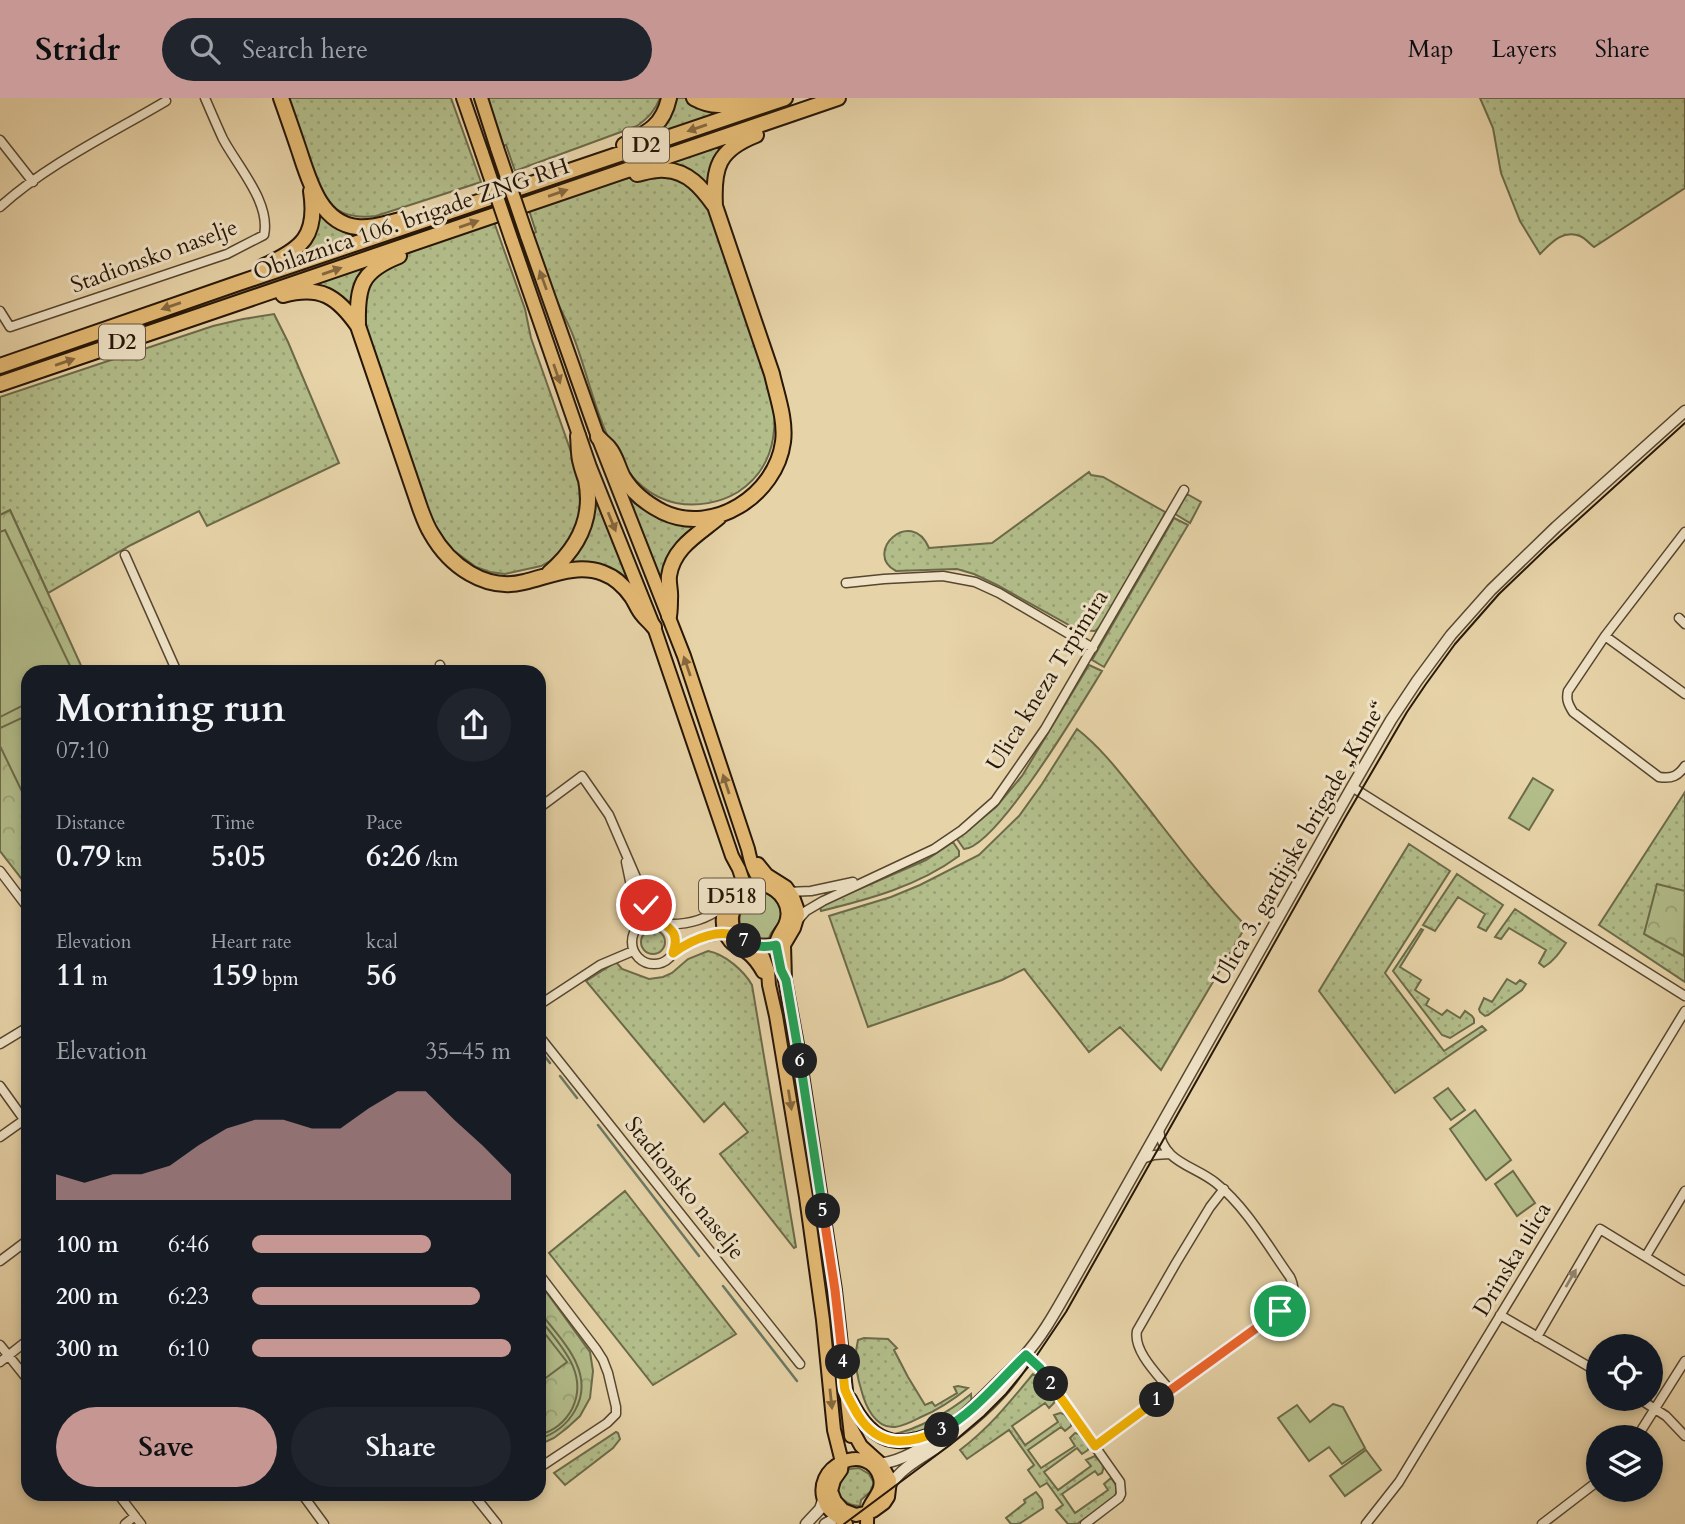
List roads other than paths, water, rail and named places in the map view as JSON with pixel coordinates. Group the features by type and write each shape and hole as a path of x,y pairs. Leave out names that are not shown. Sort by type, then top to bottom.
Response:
{"highway":[{"path":"281,98 309,180 319,201 334,218 357,227 372,227 402,219 426,220"},
{"path":"598,161 647,133 665,113 669,98"},
{"path":"694,98 716,106 726,106 764,98"},
{"name":"Obilaznica 106. brigade ZNG RH","path":"0,366 785,98"},
{"name":"Obilaznica 106. brigade ZNG RH","path":"0,384 838,98"},
{"path":"598,437 611,450 622,476 633,491 664,513 682,518 697,520 737,508 752,498 775,468 783,441 783,424 772,374 715,206 714,185 722,158 741,141 763,133 789,115"},
{"path":"608,176 664,169 678,172 696,183 715,206"},
{"path":"236,284 286,256 305,239 313,217 309,180"},
{"path":"358,326 359,295 362,283 368,275 429,237"},
{"path":"244,301 273,298 297,291 316,291 329,296 347,310 358,326 431,533 448,556 463,570 500,584 520,583 568,570 588,569 605,574 619,582 631,595 641,614 654,627"},
{"path":"545,576 562,562 584,528 588,493 580,461 578,436"},
{"path":"669,616 669,580 671,566 678,552 723,514"}],"main road":[{"name":"D518","path":"463,98 578,436 654,627 732,856 736,884 739,890 744,892 734,908 733,936 730,941 758,964 769,985"},
{"name":"D518","path":"481,98 598,437 669,616 755,874 765,885"},
{"name":"D518","path":"748,849 767,875 781,883 788,917 776,939 781,942"},
{"name":"D518","path":"752,885 765,885 784,892 797,908 796,923 781,942 761,947 733,936 723,921 726,905 739,890 752,885"},
{"name":"D518","path":"781,942 781,970 786,980 799,1055 835,1290 853,1446 888,1474 890,1486"},
{"name":"D518","path":"754,946 766,964 776,1016 823,1320 836,1465 824,1484 824,1497"},
{"path":"845,1389 867,1427 890,1441 927,1437 952,1425"},
{"name":"D518","path":"851,1428 881,1482 879,1494 870,1506 872,1517"},
{"path":"846,1519 831,1491 834,1480 841,1471 836,1465 853,1459 871,1463"},
{"path":"846,1519 856,1515 872,1517 887,1497 890,1486"},
{"path":"824,1497 828,1508 846,1519"}],"street":[{"name":"Stadionsko naselje","path":"0,311 10,327 227,254 264,235 264,214 257,197 223,139 205,98"},
{"path":"0,208 13,195 49,170 166,101"},
{"path":"0,140 33,182"},
{"name":"Ulica 3. gardijske brigade „Kune“","path":"890,1486 903,1471 947,1440 986,1406 1014,1376 1051,1319 1352,787 1410,691 1451,635 1490,590 1685,411"},
{"name":"Ulica kneza Trpimira","path":"796,923 814,905 922,856 944,843 995,801 1045,729 1184,490"},
{"path":"1684,535 1605,636 1568,691 1567,697 1573,712 1659,777 1668,778 1684,771"},
{"path":"125,555 174,665"},
{"path":"846,583 943,576 975,582 999,593 1093,648"},
{"path":"1605,636 1685,694"},
{"path":"546,803 582,776 614,825 646,905 674,933 673,953"},
{"path":"1352,787 1685,996"},
{"path":"624,853 637,915 632,937 633,951 637,957 649,964 663,962 684,945 702,937 733,936"},
{"path":"0,871 21,899"},
{"name":"Ulica kneza Trpimira","path":"784,892 825,889 873,877"},
{"path":"635,930 646,921 653,920 679,924 695,922 707,918 726,905"},
{"path":"546,1000 600,965 633,951"},
{"name":"Drinska ulica","path":"1366,1524 1399,1482 1685,1011"},
{"path":"0,1044 21,1031"},
{"name":"Stadionsko naselje","path":"546,1045 800,1364"},
{"path":"0,1086 21,1116"},
{"path":"0,1138 21,1126"},
{"path":"1095,1446 1280,1311 1292,1298 1294,1284 1290,1277 1238,1205 1224,1189 1169,1154 1161,1141 1159,1130"},
{"path":"1142,1159 1169,1154"},
{"path":"1170,1390 1140,1350 1136,1342 1137,1331 1210,1207 1224,1189"},
{"path":"1646,1256 1685,1191"},
{"path":"1537,1337 1600,1229 1685,1281"},
{"path":"0,1261 21,1245"},
{"path":"546,1283 599,1354 608,1373 616,1410 614,1417 607,1423 546,1464"},
{"path":"1500,1315 1586,1365"},
{"path":"0,1345 21,1371"},
{"path":"0,1362 21,1345"},
{"path":"1026,1355 1040,1368 1117,1477 1121,1488 1116,1502 1085,1524"},
{"name":"Ulica 3. gardijske brigade „Kune“","path":"871,1463 893,1461 911,1453 952,1425 1026,1355"},
{"path":"1663,1397 1685,1361"},
{"path":"1657,1411 1666,1416 1685,1436"},
{"path":"1542,1524 1586,1490"},
{"path":"806,1524 820,1509 824,1497"},
{"path":"123,1501 141,1524"},
{"path":"307,1501 324,1524"},
{"path":"481,1501 497,1524"},
{"path":"125,1524 135,1516"},
{"path":"825,1524 846,1519"}],"waterway":[{"path":"546,1058 550,1063"},
{"path":"560,1076 577,1098"},
{"path":"598,1125 699,1256"},
{"path":"723,1286 797,1381"}],"tram line":[{"path":"844,1524 950,1445 984,1416 1033,1361 1066,1312 1345,818 1426,684 1455,644 1499,594 1685,423"}]}
